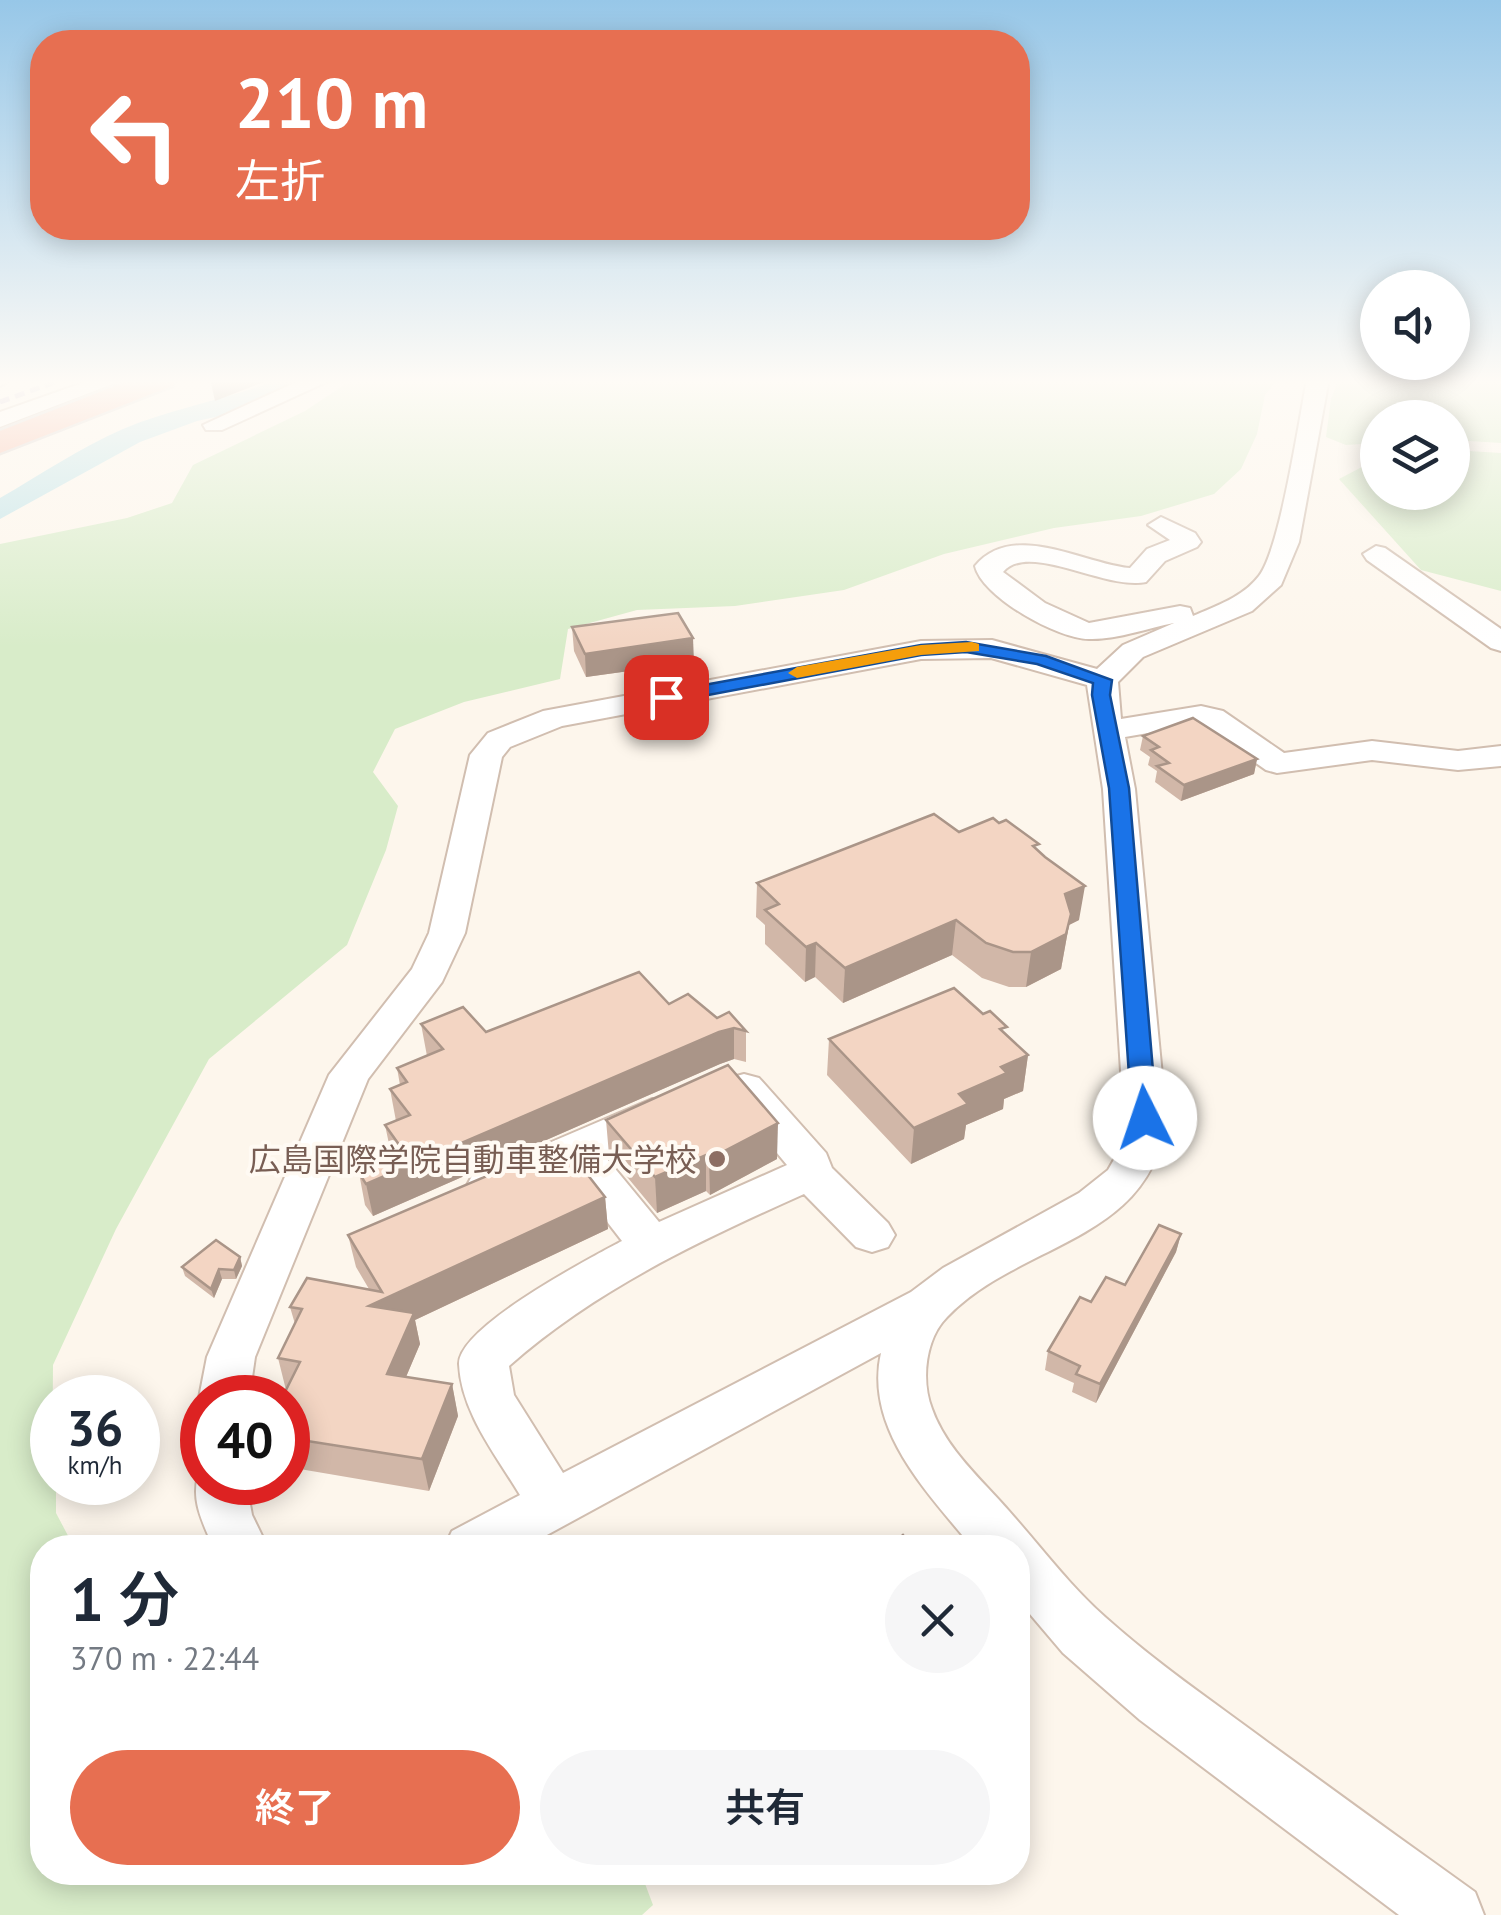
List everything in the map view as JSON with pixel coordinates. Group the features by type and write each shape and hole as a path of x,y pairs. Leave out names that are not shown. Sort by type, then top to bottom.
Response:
{"street":[{"path":"496,1535 928,1305 959,1281 1095,1205 1123,1181 1141,1149 1145,1118 1119,788 1101,695 1103,680 1133,651 1242,605 1272,578 1286,542 1300,468"},
{"path":"1160,525 1188,542 1156,555 1137,576 1108,574 1036,553 999,558 988,566 990,574 1060,622 1088,630 1242,605"},
{"path":"1376,554 1501,642"},
{"path":"1457,610 1501,612"},
{"path":"228,1375 231,1357 349,1075 429,973 447,932 486,755 499,740 554,718 921,650 992,648 1103,680"},
{"path":"1109,730 1202,716 1212,718 1277,763 1385,750 1459,762 1483,762 1501,756"},
{"path":"448,1205 735,1077 810,1164 810,1173 872,1235"},
{"path":"574,1148 650,1244"},
{"path":"554,1505 490,1399 483,1359 512,1332 650,1244 810,1173"},
{"path":"928,1305 910,1328 900,1360 901,1399 914,1434 996,1535"},
{"path":"224,1505 235,1535"},
{"path":"1030,1574 1083,1634 1162,1700 1452,1915"}],"green space":[{"path":"191,468 1241,468 1214,494 1141,516 1054,528 944,554 844,590 735,606 637,610 568,629 560,679 464,702 395,729 373,772 398,806 386,850 347,945 209,1059 116,1229 53,1365 53,1375 30,1375 30,1505 56,1505 68,1535 30,1535 30,1885 646,1885 653,1905 642,1915 0,1915 0,544 127,518 172,503"},
{"path":"1360,468 1360,502 1339,479"},
{"path":"1470,468 1501,468 1501,591 1421,570 1367,510 1470,510"}],"building":[{"path":"678,613 693,638 585,654 572,627"},
{"path":"1193,718 1257,759 1184,785 1157,766 1169,763 1151,750 1159,747 1143,736"},
{"path":"934,814 959,832 993,818 999,823 1006,820 1039,844 1033,846 1085,886 1065,894 1071,914 1066,934 1031,952 1013,952 986,943 956,920 845,968 816,943 806,947 765,910 779,904 757,883"},
{"path":"639,972 669,1004 688,994 717,1018 729,1012 746,1031 734,1028 719,1032 366,1184 359,1173 405,1153 385,1125 410,1115 390,1089 407,1082 397,1068 443,1049 421,1024 463,1007 486,1032"},
{"path":"954,988 983,1014 990,1011 1007,1027 1000,1029 1028,1055 1001,1067 1007,1073 959,1094 968,1104 914,1128 829,1039"},
{"path":"728,1065 778,1123 709,1159 706,1155 655,1177 606,1120"},
{"path":"573,1156 605,1197 369,1306 414,1313 387,1374 452,1384 422,1459 310,1441 310,1375 294,1375 300,1362 278,1358 302,1309 290,1307 307,1278 382,1292 348,1235 527,1159 536,1173"},
{"path":"1159,1225 1181,1234 1100,1384 1076,1374 1080,1366 1048,1351 1080,1297 1091,1302 1106,1277 1125,1285"},
{"path":"216,1240 240,1257 234,1270 219,1269 211,1289 182,1267"}],"waterway":[{"path":"0,510 73,468"}],"slow traffic":[{"path":"797,673 921,650 972,648"}],"place":[{"name":"広島国際学院自動車整備大学校","path":"717,1159"}],"route":[{"path":"666,697 921,650 966,647 992,648 1040,659 1103,680 1101,695 1119,788 1145,1118"}]}
